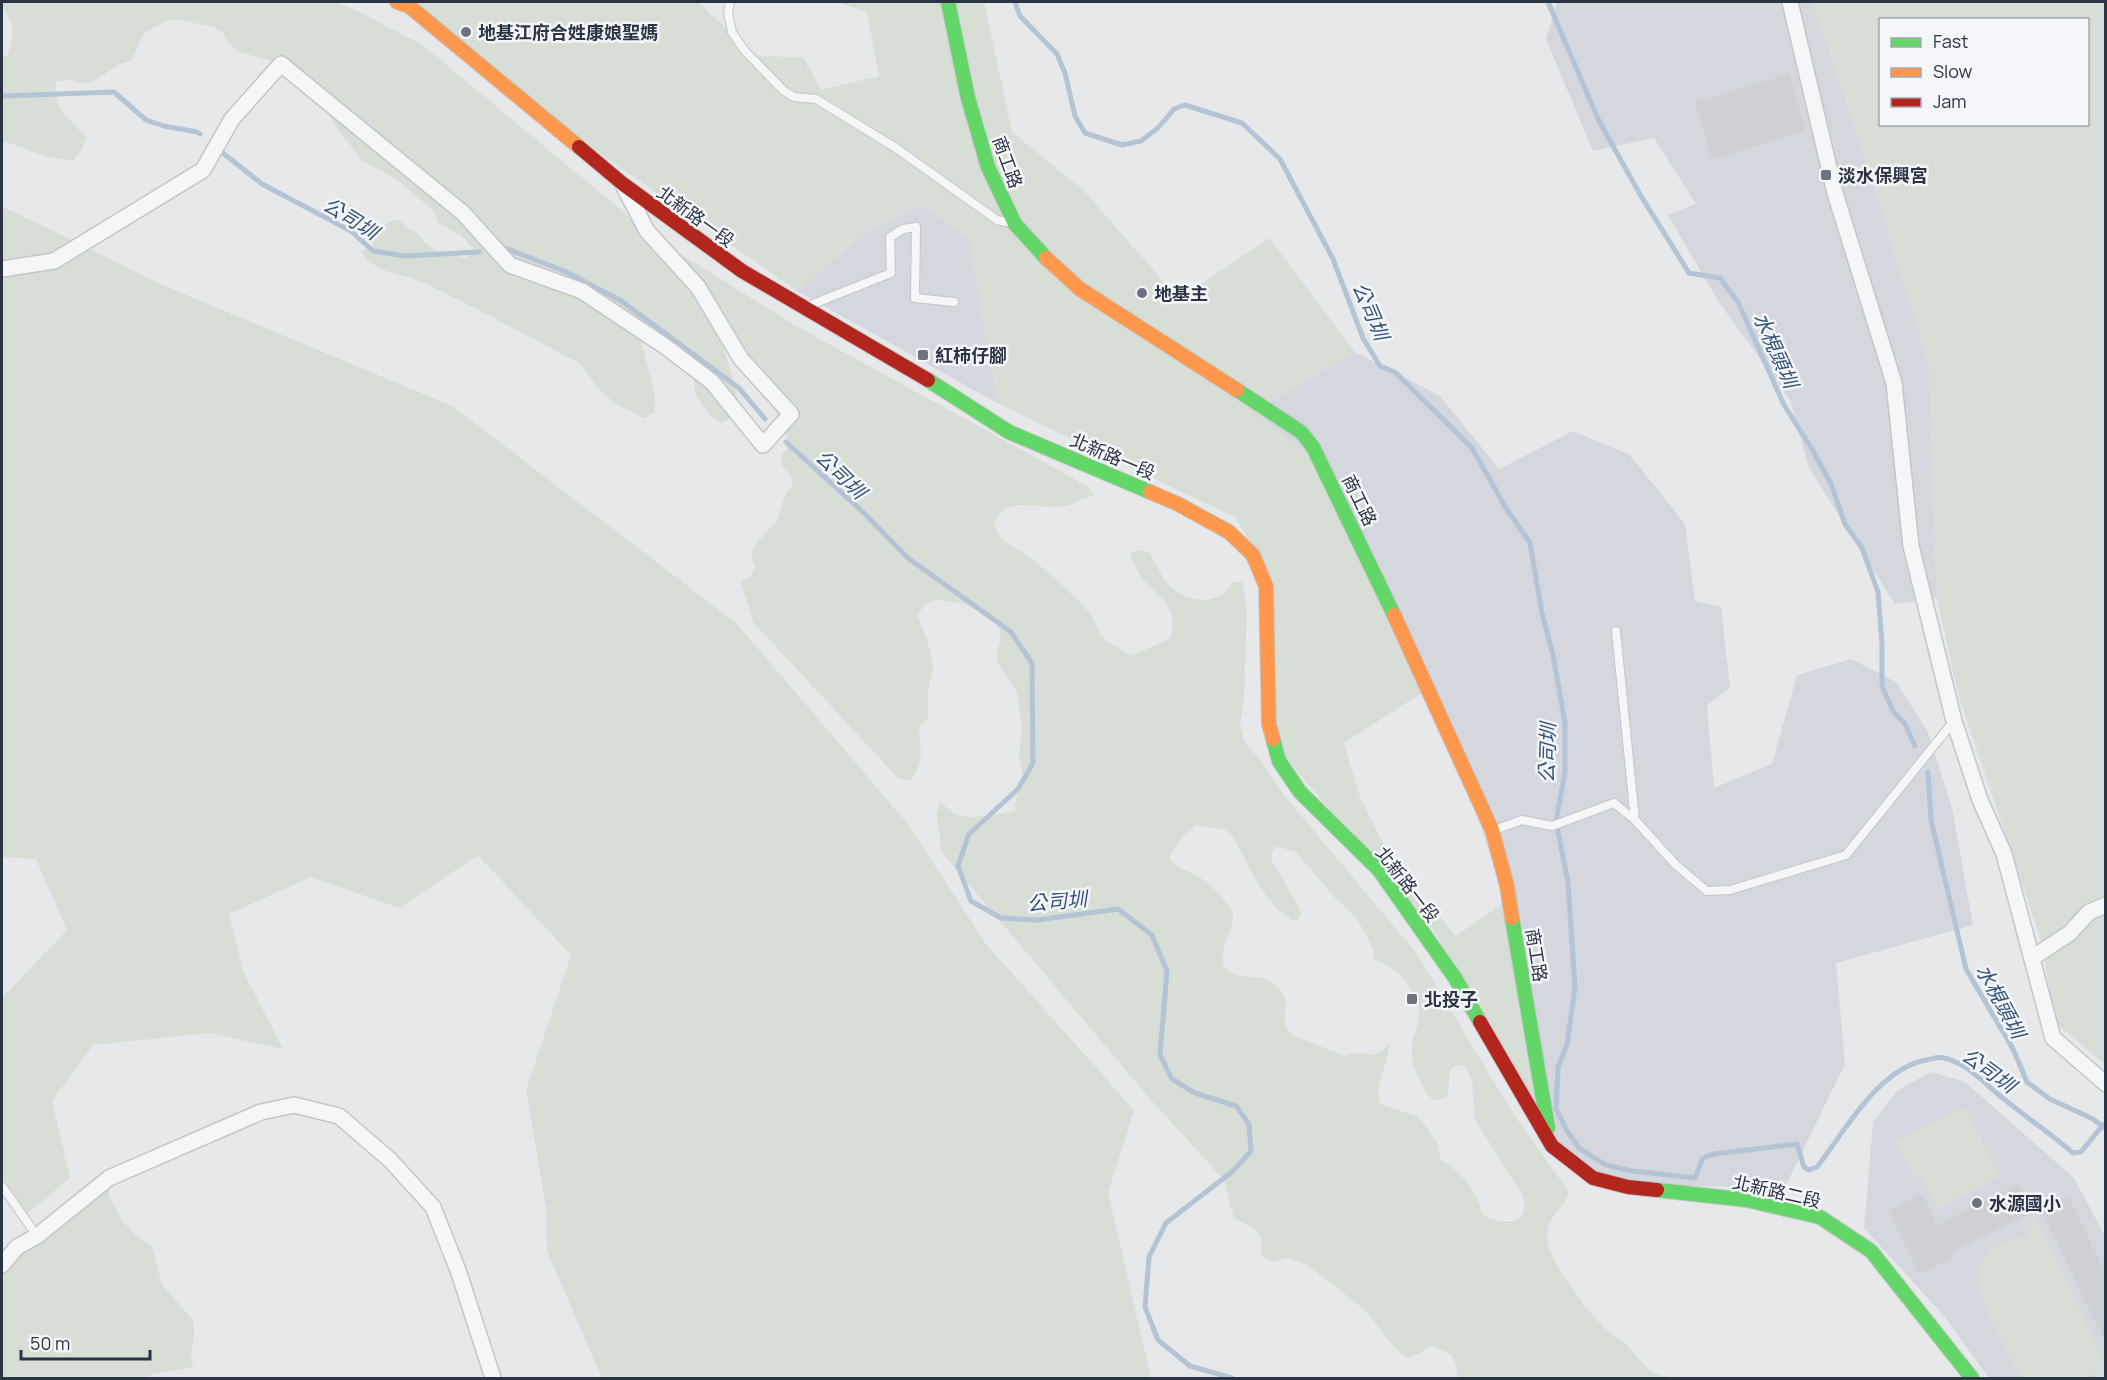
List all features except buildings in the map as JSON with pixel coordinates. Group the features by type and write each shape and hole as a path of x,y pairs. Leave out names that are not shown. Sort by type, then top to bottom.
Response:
{"main road":[{"name":"北新路一段","path":"397,2 409,6 458,45 623,184 742,271 910,368 1010,432 1178,504 1229,532 1253,555 1266,586 1269,724 1279,761 1300,792 1379,870 1455,978 1552,1146"},
{"name":"商工路","path":"948,2 968,98 988,167 1015,224 1032,244 1080,289 1301,432 1313,447 1371,565 1492,830 1507,886 1552,1146"},
{"name":"北新路二段","path":"1552,1146 1593,1178 1628,1186 1746,1200 1820,1217 1871,1251 1972,1378"}],"street":[{"path":"1790,2 1835,193 1894,383 1911,546 1954,721 1980,800 2004,854 2053,1038 2106,1084"},
{"path":"2,269 54,261 203,170 232,119 281,64 463,213 510,265 582,291 666,347 712,382 763,445 791,414 741,359 698,287 647,231 623,184"},
{"path":"2032,958 2070,933 2089,912 2106,905"},
{"path":"2,1265 17,1247 37,1236 109,1178 261,1112 294,1105 339,1116 390,1160 433,1208 459,1273 493,1378"}],"lane":[{"path":"730,2 728,13 732,32 745,51 784,91 794,97 816,99 896,148 997,220 1015,224"},
{"path":"804,307 891,273 890,237 903,229 916,227 915,298 954,302"},
{"path":"1616,631 1635,820"},
{"path":"1492,830 1522,820 1552,826 1614,803 1635,820 1676,865 1707,891 1730,890 1846,855 1954,721"},
{"path":"2,1186 37,1236"}],"shaded area":[{"path":"2,2 334,2 353,9 421,44 656,239 796,326 1087,486 1094,495 1063,506 1013,506 1005,509 999,515 994,525 1002,540 1034,560 1078,600 1092,616 1100,634 1107,641 1131,656 1164,642 1171,636 1173,621 1168,607 1140,575 1130,553 1140,550 1149,552 1168,584 1193,599 1211,599 1220,596 1232,582 1242,582 1247,609 1244,699 1240,726 1245,743 1260,760 1283,794 1417,954 1512,1112 1569,1192 1550,1223 1547,1236 1548,1246 1572,1288 1603,1327 1626,1344 1654,1373 1699,1378 1457,1378 1456,1365 1448,1353 1431,1346 1406,1358 1389,1341 1367,1312 1325,1278 1305,1264 1287,1258 1273,1262 1261,1256 1262,1247 1259,1235 1253,1228 1234,1218 1224,1180 1151,1100 940,850 937,815 940,802 955,814 965,817 1015,811 1023,777 1019,755 1022,728 1017,692 997,662 997,651 1001,639 999,628 992,616 982,609 969,605 935,599 924,606 917,615 927,639 933,666 928,692 928,718 919,727 920,761 911,781 898,778 753,622 741,582 751,576 755,567 751,555 755,545 777,520 785,495 792,486 791,475 782,466 782,455 789,445 787,438 764,375 753,360 741,352 723,347 734,381 738,403 733,417 721,423 710,416 695,394 693,369 681,346 653,335 639,334 655,395 655,412 644,418 608,397 596,386 579,363 422,282 389,272 375,265 361,252 373,245 381,228 398,219 437,251 465,258 476,251 460,235 438,223 433,210 396,179 363,161 339,131 315,91 276,62 240,52 229,44 223,33 214,27 179,20 166,21 144,33 131,61 120,64 97,79 84,84 71,80 56,81 56,98 59,105 86,137 81,151 73,161 45,156 2,141 2,57 8,56 12,33 11,24","holes":["1196,825 1225,830 1232,835 1267,897 1276,908 1297,922 1301,915 1299,907 1272,861 1272,852 1276,846 1296,852 1336,899 1355,916 1373,949 1374,959 1393,969 1404,980 1419,1008 1412,1059 1421,1082 1433,1100 1441,1100 1448,1096 1450,1069 1457,1065 1466,1066 1472,1082 1475,1120 1522,1194 1524,1212 1520,1218 1507,1222 1483,1215 1476,1196 1469,1186 1456,1171 1441,1160 1437,1143 1421,1120 1414,1115 1380,1104 1378,1089 1389,1044 1374,1055 1355,1053 1345,1056 1294,1036 1285,1025 1284,997 1274,984 1261,978 1240,976 1228,971 1223,959 1233,920 1231,910 1207,883 1179,867 1169,857 1183,836"]},
{"path":"406,2 698,2 756,56 803,57 821,90 879,76 867,12 836,2 984,2 1012,132 1084,191 1179,299 1269,238 1355,352 1255,411 1310,455 1423,692 1344,743 1360,797 1394,866 1456,936 1505,902 1554,1140 1434,931 1278,749 1273,580 1236,518 997,403 969,238 922,205 864,234 797,291 511,91"},
{"path":"1557,2 1812,2 1869,169 1929,364 1937,598 1895,604 1809,468 1790,400 1718,301 1668,215 1696,204 1654,138 1593,151 1546,39"},
{"path":"1812,2 2105,2 2105,1064 2055,1023 2042,943 1958,694 1937,598 1929,364 1869,169"},
{"path":"922,205 969,238 997,403 797,291 864,234"},
{"path":"2,206 158,283 452,406 736,623 907,823 986,944 1134,1110 1108,1193 1151,1378 602,1378 547,1251 546,1207 526,1090 571,955 478,855 399,908 311,877 229,914 243,971 283,1049 209,1033 93,1045 52,1101 70,1178 25,1215 2,1189 2,998 67,930 36,859 2,857"},
{"path":"1355,352 1440,396 1499,469 1573,431 1630,455 1685,524 1695,601 1721,607 1730,688 1707,705 1714,788 1772,764 1797,675 1851,659 1896,682 1928,732 1952,808 1973,925 1836,963 1845,1064 1785,1187 1599,1185 1554,1140 1505,902 1478,816 1423,692 1255,411"},
{"name":"水源國小","path":"1931,1072 1965,1082 2074,1178 2105,1236 2105,1378 1989,1378 1944,1316 1864,1228 1873,1122 1898,1090"},
{"path":"1964,1107 2000,1177 1937,1209 1922,1178 1916,1180 1896,1141"},
{"path":"108,1185 110,1200 123,1221 131,1231 152,1247 162,1285 193,1320 191,1355 193,1367 142,1378 2,1378 2,1263"},
{"path":"2035,1214 2105,1364 2105,1378 2095,1378 2091,1370 2086,1378 2021,1378 1986,1307 1977,1278 1979,1265 2000,1244 2014,1239 2030,1238 2022,1221"}],"waterway":[{"name":"公司圳","path":"1015,2 1020,16 1057,54 1065,73 1075,116 1085,133 1122,145 1141,141 1158,128 1174,109 1185,105 1242,123 1280,159 1333,259 1363,338 1380,366 1395,372 1472,448 1506,508 1530,543 1565,723 1565,772 1556,821 1568,883 1575,987 1567,1045 1558,1067 1556,1109 1579,1148 1606,1165 1632,1171 1695,1178 1703,1158 1714,1154 1797,1144 1804,1167 1809,1170 1817,1167 1864,1103 1893,1075 1909,1066 1940,1057 1968,1069 2073,1153 2081,1152 2103,1125"},
{"name":"水梘頭圳","path":"1548,2 1599,121 1641,196 1689,273 1720,278 1738,302 1784,405 1831,484 1845,524 1862,548 1878,592 1882,686 1893,711 1905,724 1915,746"},
{"name":"公司圳","path":"2,96 114,92 146,120 200,134"},
{"name":"公司圳","path":"224,154 262,184 351,231 373,251 404,256 479,252"},
{"name":"公司圳","path":"505,248 564,271 620,300 739,388 765,419"},
{"name":"公司圳","path":"786,442 864,513 908,558 1011,632 1032,663 1033,763 1018,789 969,834 958,866 971,901 1001,918 1037,920 1118,909 1152,935 1167,971 1160,1055 1172,1079 1195,1093 1236,1106 1249,1124 1251,1151 1233,1171 1166,1223 1149,1257 1145,1307 1158,1340 1190,1366 1232,1378"},
{"name":"水梘頭圳","path":"1928,772 1931,820 1966,969 2013,1049 2027,1082 2050,1099 2093,1119 2106,1129"}],"traffic: fast":[{"path":"948,2 968,98 988,167 1015,224 1046,258"},
{"path":"928,380 1009,432 1150,492"},
{"path":"1237,390 1301,432 1313,447 1394,615"},
{"path":"1273,739 1279,761 1300,792 1379,870 1455,978 1480,1022"},
{"path":"1512,918 1548,1128"},
{"path":"1657,1190 1747,1200 1820,1217 1871,1251 1972,1378"}],"traffic: slow":[{"path":"397,2 409,6 579,147"},
{"path":"1046,258 1080,289 1237,390"},
{"path":"1150,492 1178,504 1229,532 1253,555 1266,586 1269,724 1273,739"},
{"path":"1394,615 1492,830 1507,886 1512,918"}],"traffic: jam":[{"path":"579,147 623,184 742,271 928,380"},
{"path":"1480,1022 1552,1146 1593,1178 1628,1187 1657,1190"}],"place":[{"name":"地基江府合姓康娘聖媽","path":"466,32"},
{"name":"淡水保興宮","path":"1826,175"},
{"name":"地基主","path":"1142,293"},
{"name":"紅柿仔腳","path":"923,355"},
{"name":"北投子","path":"1412,999"},
{"name":"水源國小","path":"1977,1203"}]}
